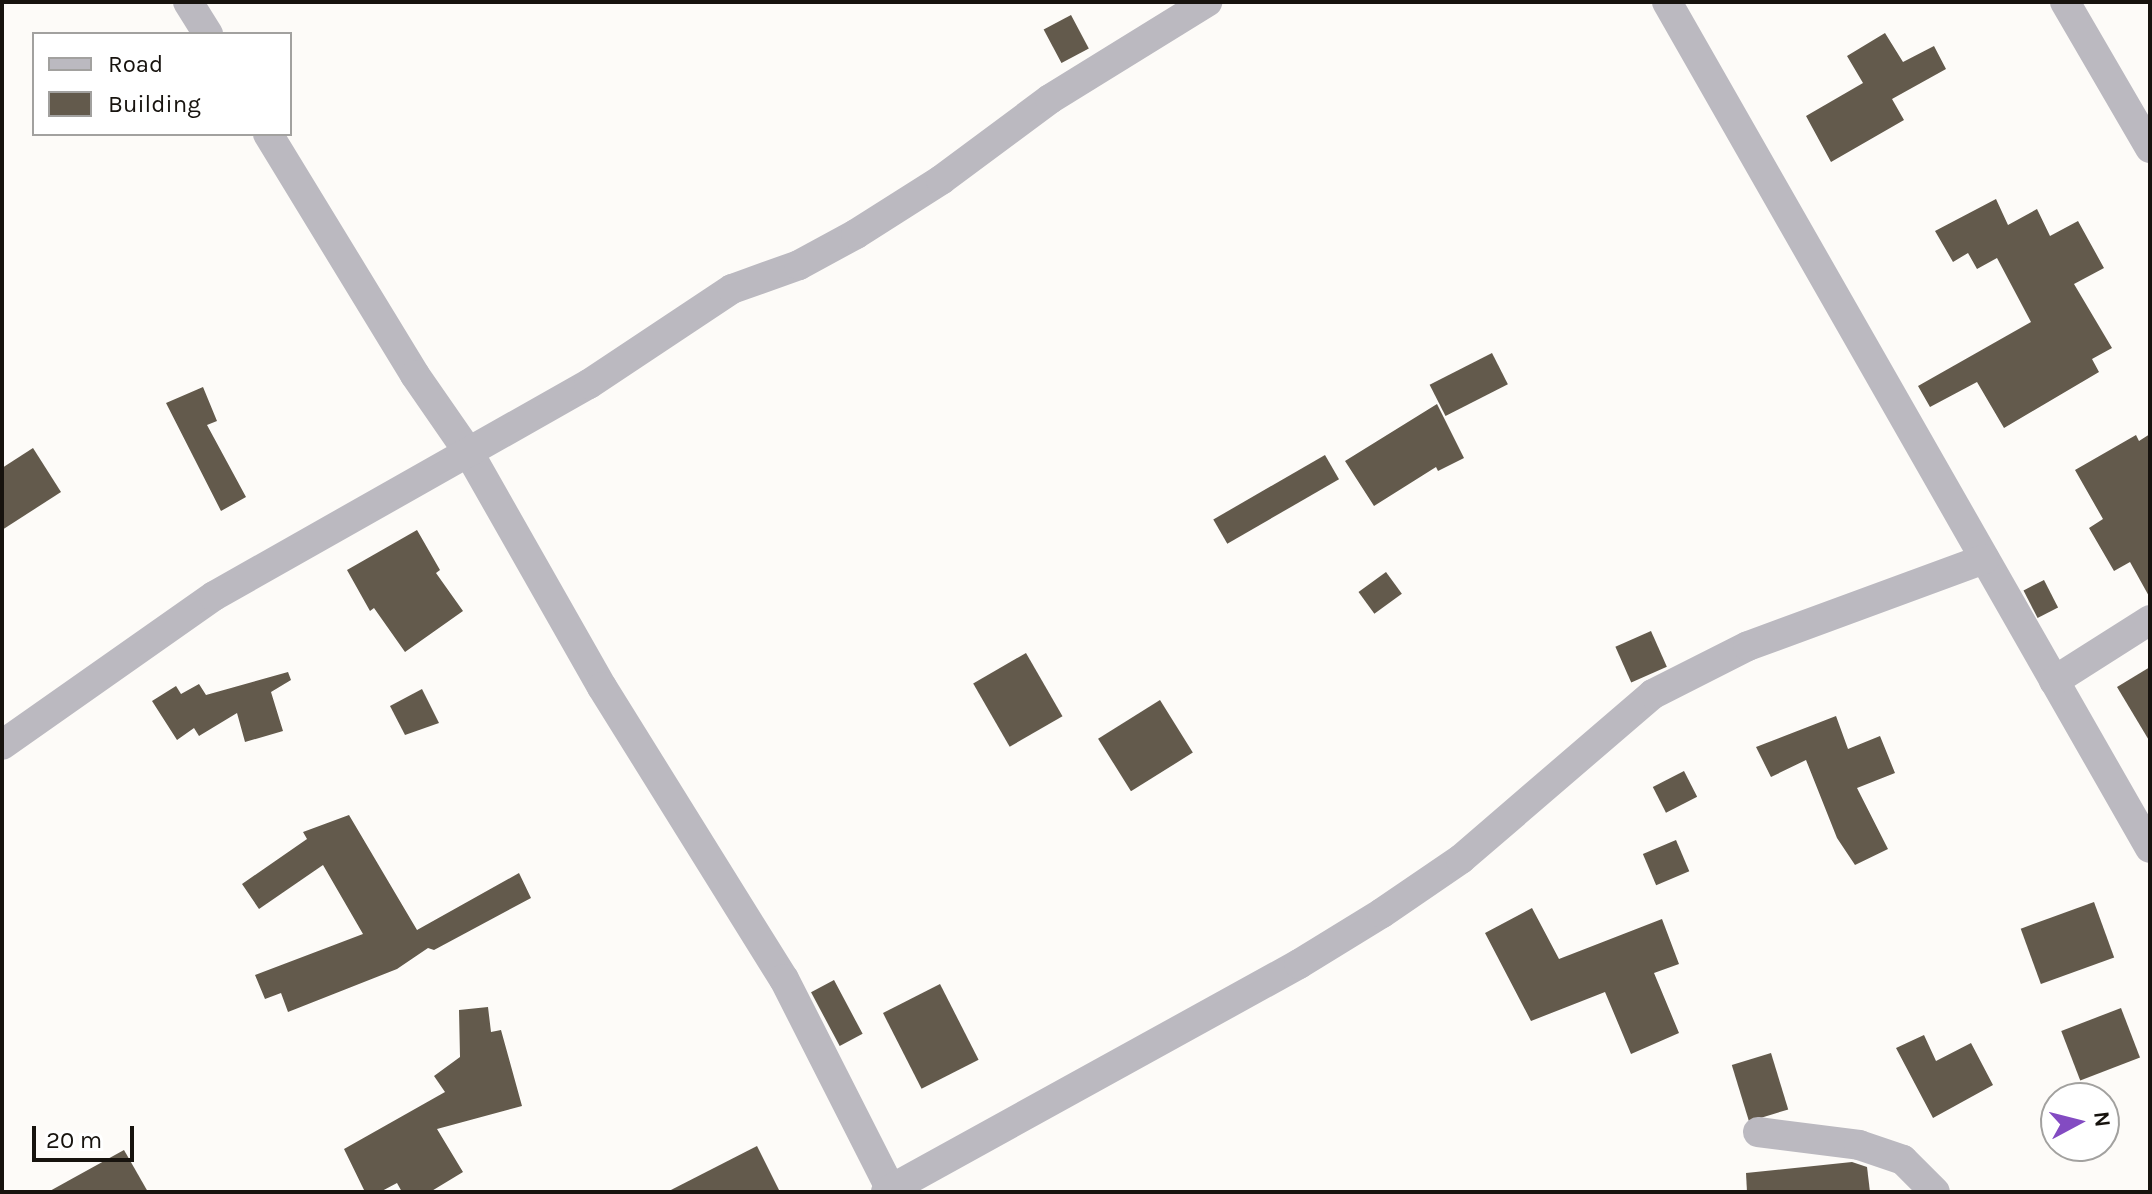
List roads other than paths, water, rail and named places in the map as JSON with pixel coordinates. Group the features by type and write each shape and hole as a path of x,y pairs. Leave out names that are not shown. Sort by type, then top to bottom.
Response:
{"street":[{"path":"188,2 207,32"},
{"path":"2,745 214,596 589,384 732,289 799,265 856,234 941,180 1050,99 1207,2"},
{"path":"1667,2 2150,848"},
{"path":"2065,2 2150,148"},
{"path":"269,136 415,375 469,453 602,687 784,979 890,1191 1299,964 1382,913 1461,859 1653,694 1748,646 1984,559"},
{"path":"2054,681 2150,620"},
{"path":"1758,1132 1859,1145 1903,1160 1935,1192"}]}
